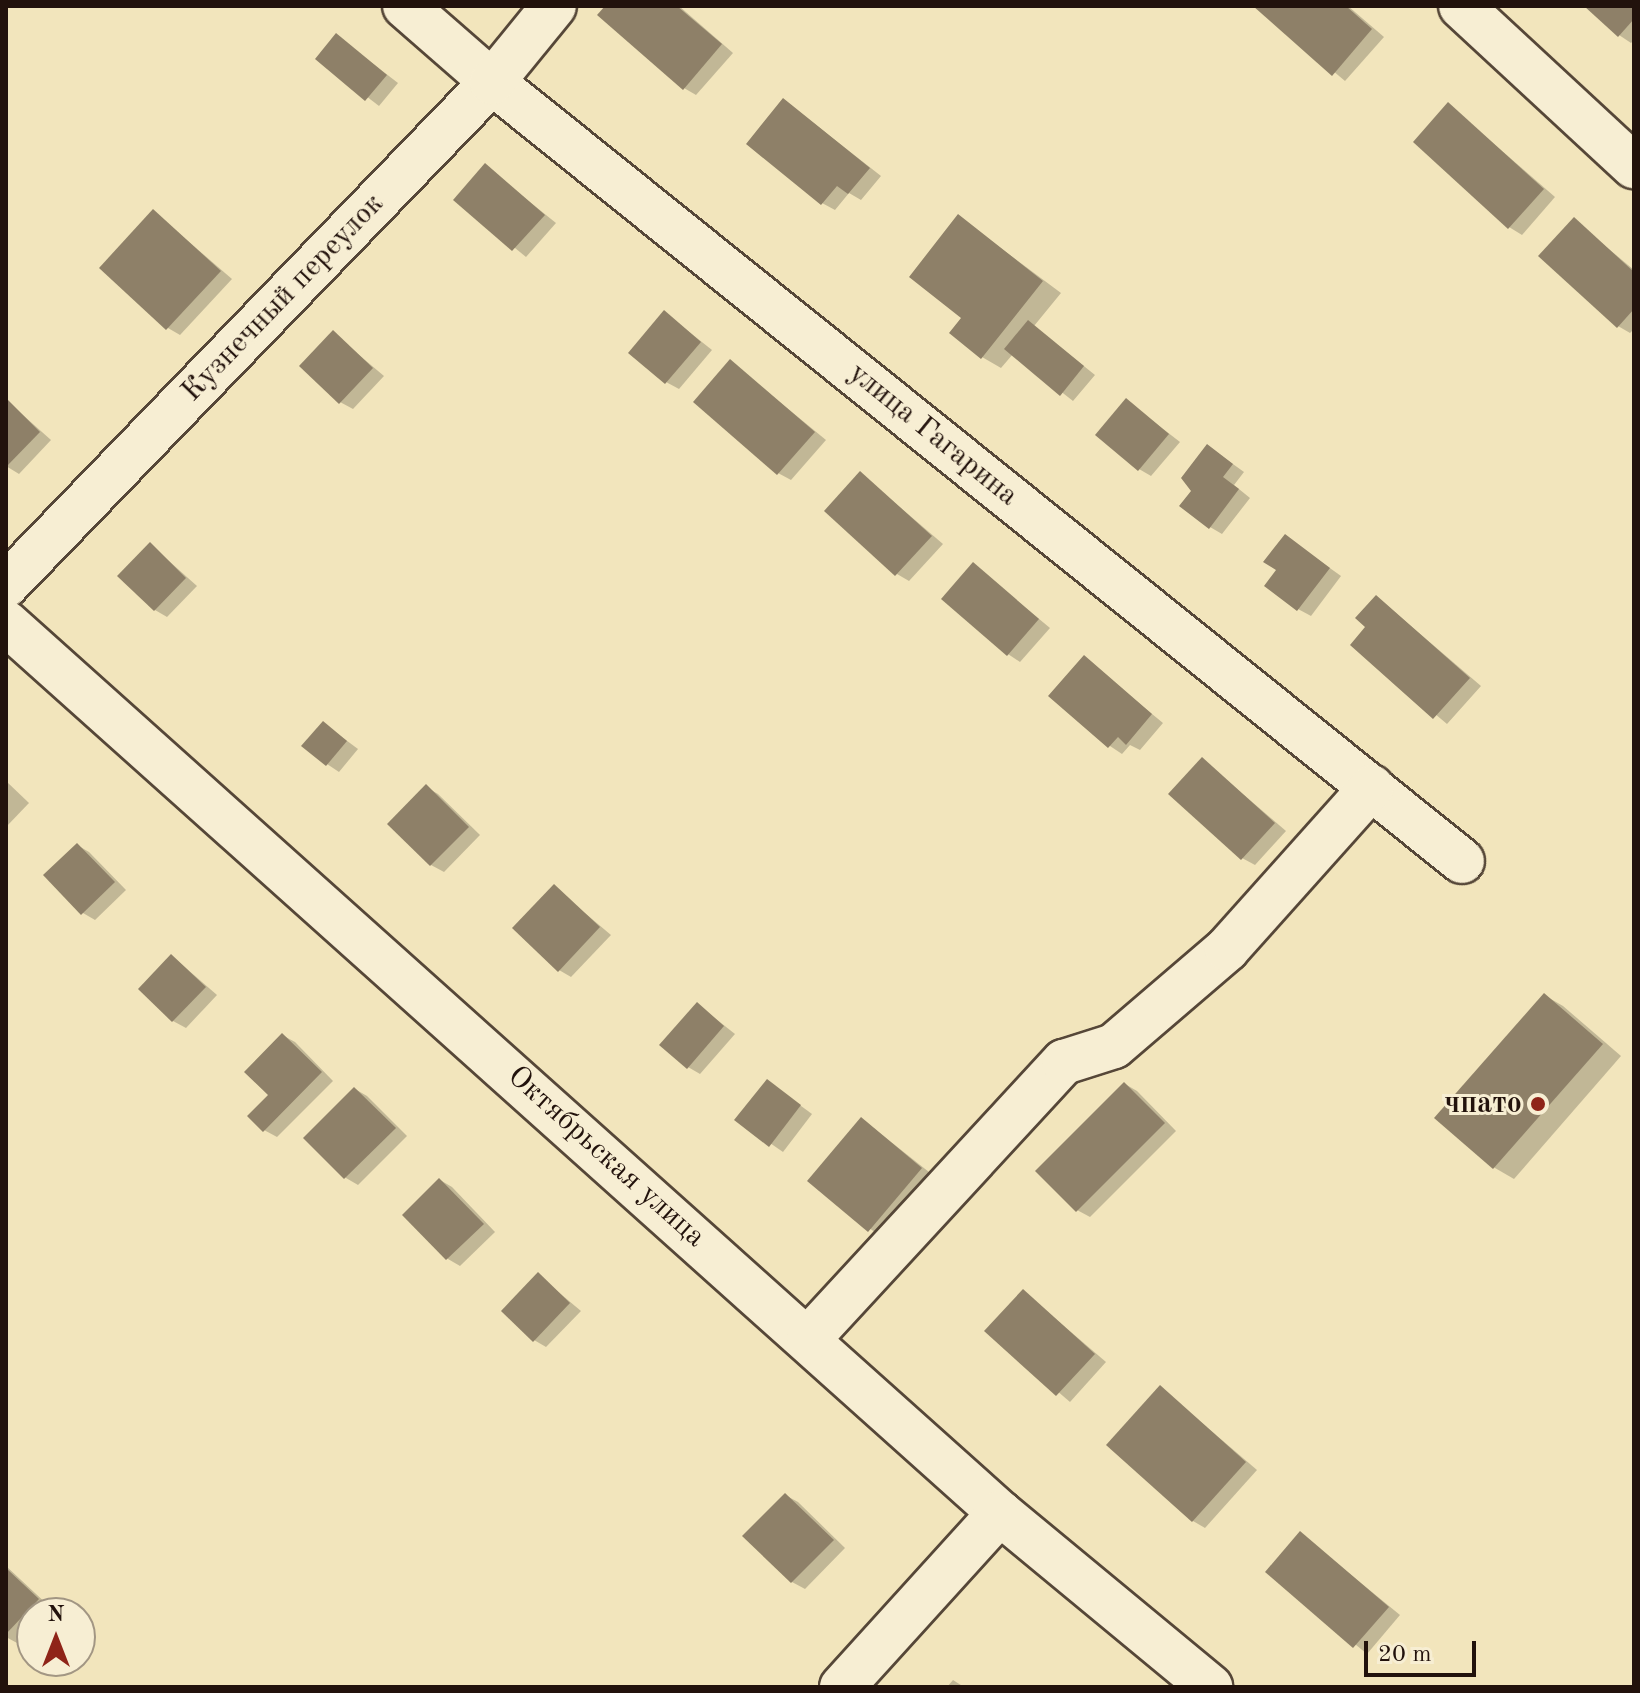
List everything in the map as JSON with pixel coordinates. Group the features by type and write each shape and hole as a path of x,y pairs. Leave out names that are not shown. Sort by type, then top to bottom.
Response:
{"street":[{"name":"улица Гагарина","path":"405,6 492,82 1462,861"},
{"name":"Кузнечный переулок","path":"6,585 492,82 554,6"},
{"path":"1461,6 1634,166"},
{"name":"Октябрьская улица","path":"6,623 809,1338 1000,1513 1210,1687"},
{"path":"809,1338 1064,1062 1114,1046 1227,949 1372,787"},
{"path":"842,1687 1000,1513"}],"building":[{"path":"605,6 677,6 722,44 683,90 597,15"},
{"path":"1253,6 1346,6 1372,29 1332,76"},
{"path":"1584,6 1634,6 1634,19 1618,37"},
{"path":"336,33 387,75 365,101 315,59"},
{"path":"783,98 870,168 848,194 837,186 821,205 746,144"},
{"path":"1448,102 1544,189 1508,229 1413,142"},
{"path":"485,163 545,215 512,251 453,200"},
{"path":"153,209 221,271 166,330 99,268"},
{"path":"958,214 1043,281 981,359 949,333 961,318 909,277"},
{"path":"1574,217 1634,272 1634,309 1617,328 1538,256"},
{"path":"664,310 701,342 665,384 628,353"},
{"path":"1028,320 1084,366 1060,396 1004,349"},
{"path":"333,330 373,368 339,404 299,366"},
{"path":"730,359 815,432 777,475 693,402"},
{"path":"6,398 40,432 6,467"},
{"path":"1126,398 1169,434 1138,471 1095,435"},
{"path":"1207,444 1233,464 1223,477 1239,489 1209,529 1179,506 1191,491 1181,478"},
{"path":"860,471 932,536 895,576 824,511"},
{"path":"1285,534 1330,568 1297,611 1264,586 1276,570 1263,562"},
{"path":"150,542 186,578 154,611 117,576"},
{"path":"973,562 1039,619 1007,656 941,599"},
{"path":"1376,595 1470,678 1433,719 1350,645 1365,627 1355,618"},
{"path":"1084,655 1152,714 1126,745 1118,737 1108,748 1048,696"},
{"path":"323,721 347,741 326,766 301,746"},
{"path":"1202,757 1275,823 1241,860 1168,794"},
{"path":"426,784 469,827 430,866 387,824"},
{"path":"77,843 115,882 81,915 43,875"},
{"path":"554,884 600,927 558,972 512,928"},
{"path":"171,954 206,987 172,1022 138,989"},
{"path":"1544,993 1603,1044 1493,1169 1434,1118"},
{"path":"697,1002 724,1026 687,1069 659,1045"},
{"path":"282,1033 322,1072 263,1132 247,1116 268,1095 244,1072"},
{"path":"767,1079 801,1105 769,1147 734,1120"},
{"path":"1124,1082 1165,1123 1076,1212 1035,1171"},
{"path":"354,1087 396,1128 344,1179 303,1138"},
{"path":"861,1117 922,1168 868,1232 807,1181"},
{"path":"439,1178 484,1224 446,1260 402,1215"},
{"path":"538,1272 570,1303 533,1342 501,1311"},
{"path":"1023,1289 1095,1354 1056,1396 984,1331"},
{"path":"1160,1385 1246,1462 1192,1522 1106,1445"},
{"path":"785,1493 834,1540 791,1583 742,1536"},
{"path":"1300,1531 1389,1607 1353,1648 1265,1572"},
{"path":"6,1568 37,1597 16,1597 16,1623 6,1634"}],"place":[{"name":"чпато","path":"1538,1104"}]}
